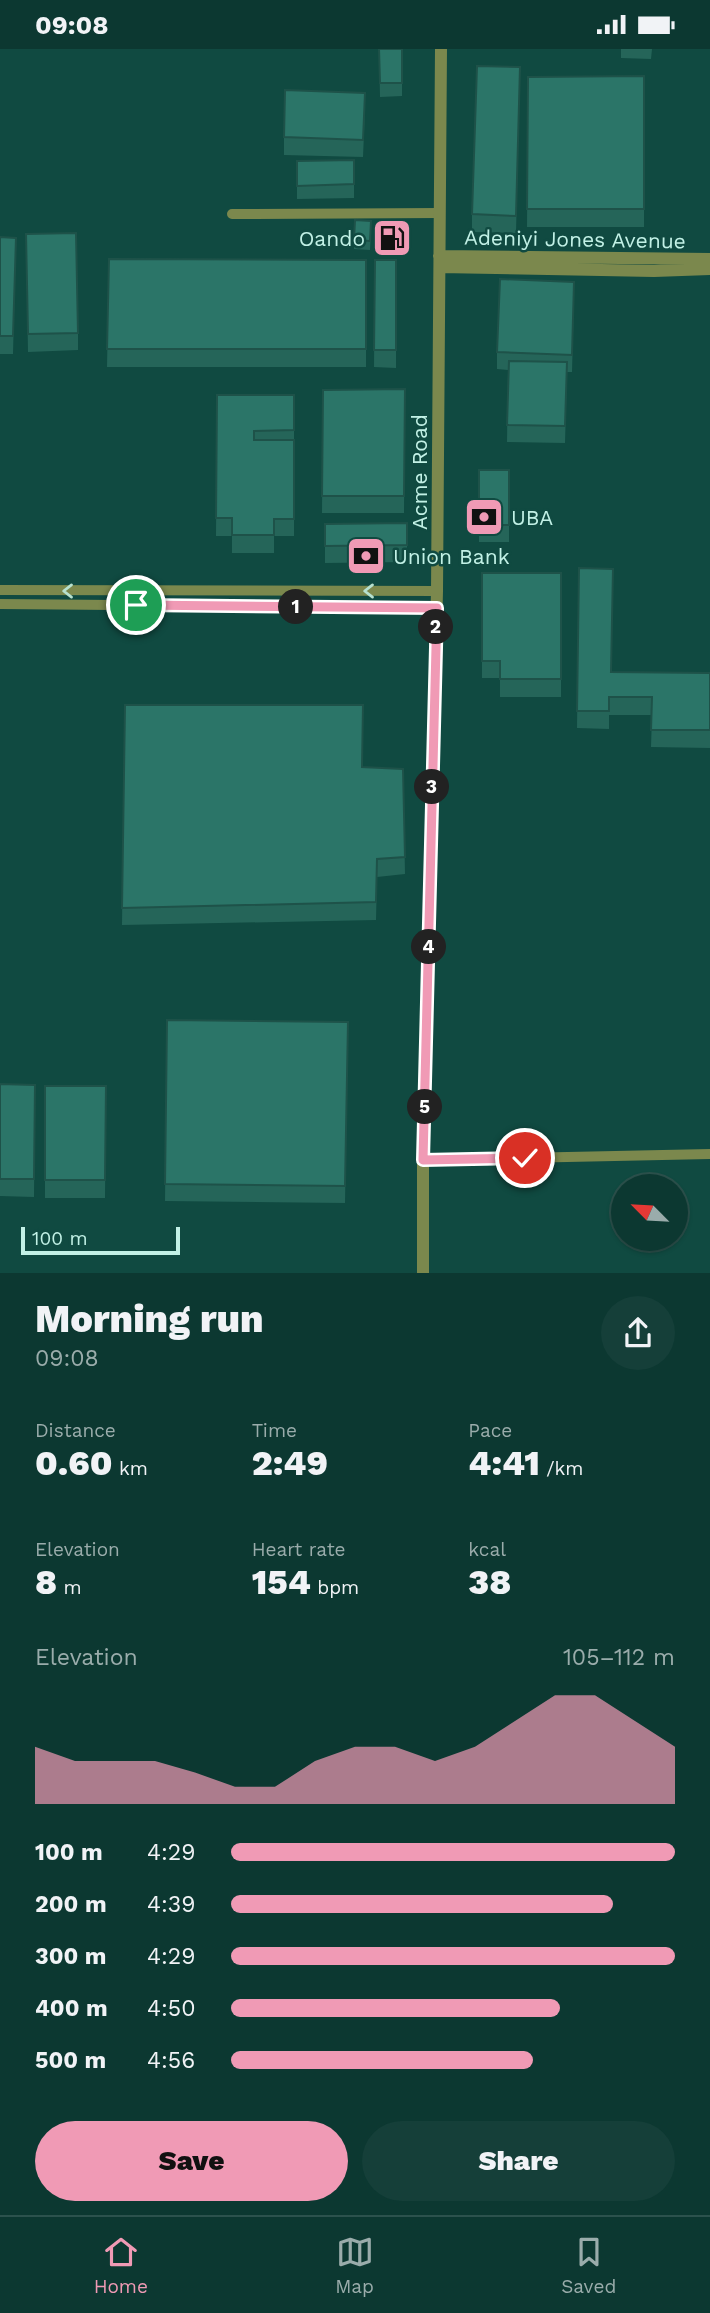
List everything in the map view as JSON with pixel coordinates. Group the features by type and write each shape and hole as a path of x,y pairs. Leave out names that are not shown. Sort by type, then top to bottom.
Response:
{"street":[{"name":"Acme Road","path":"423,1273 423,1160 437,608 441,49"},
{"path":"232,214 440,213"},
{"name":"Adeniyi Jones Avenue","path":"440,262 710,259"},
{"name":"Adeniyi Jones Avenue","path":"440,262 654,271 710,269"},
{"path":"0,590 437,591"},
{"path":"297,591 298,607"},
{"path":"0,604 437,608"},
{"path":"423,1160 710,1154"}],"building":[{"path":"379,49 402,49 402,83 380,83"},
{"path":"477,66 520,67 516,216 472,214"},
{"path":"644,76 644,209 527,209 528,77"},
{"path":"285,90 365,93 363,140 284,137"},
{"path":"354,160 354,184 297,186 297,161"},
{"path":"355,220 371,221 370,241 354,240"},
{"path":"382,221 402,224 399,245 380,243"},
{"path":"76,233 78,333 28,334 26,234"},
{"path":"0,237 16,238 13,336 0,336"},
{"path":"109,259 366,260 366,349 107,349"},
{"path":"375,260 396,260 396,350 374,350"},
{"path":"500,279 574,282 572,355 497,352"},
{"path":"509,361 567,362 565,426 507,425"},
{"path":"405,389 404,496 322,496 323,390"},
{"path":"217,395 294,395 294,430 254,431 254,440 294,440 294,519 274,519 274,535 232,535 232,518 216,518"},
{"path":"479,470 509,470 509,525 479,525"},
{"path":"407,523 407,545 325,546 325,524"},
{"path":"579,568 613,569 611,672 710,673 710,730 651,730 652,697 609,697 609,711 577,711"},
{"path":"482,573 561,573 561,679 500,679 500,661 482,661"},
{"path":"125,705 363,705 362,767 403,769 405,857 377,859 376,902 122,908"},
{"path":"167,1020 348,1022 345,1186 165,1184"},
{"path":"0,1084 35,1085 34,1179 0,1179"},
{"path":"45,1086 106,1086 105,1180 45,1180"}],"place":[{"name":"Oando","path":"392,238"},
{"name":"UBA","path":"484,517"},
{"name":"Union Bank","path":"366,556"}],"route":[{"path":"136,605 437,608 423,1160 525,1158"}]}
